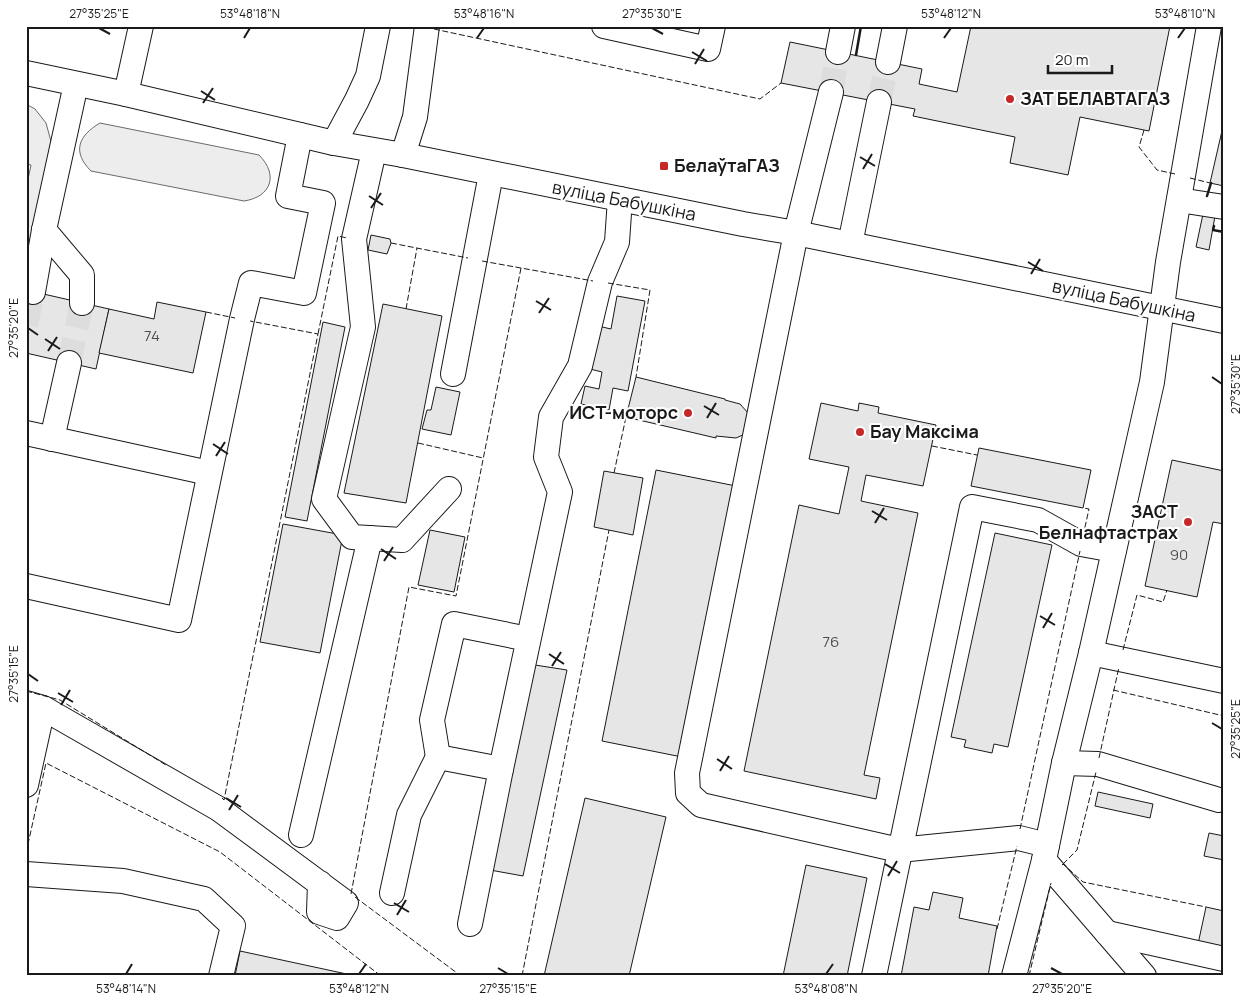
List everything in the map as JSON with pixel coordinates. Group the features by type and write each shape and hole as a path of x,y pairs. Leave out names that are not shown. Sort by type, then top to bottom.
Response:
{"street":[{"path":"126,94 141,26"},
{"path":"334,143 358,100 368,76 378,26"},
{"path":"403,155 415,117 427,26"},
{"path":"604,26 708,49 713,26"},
{"path":"838,52 843,26"},
{"path":"888,62 895,26"},
{"path":"1014,976 1045,852 1152,382 1161,308 1209,26"},
{"name":"вуліца Бабушкіна","path":"26,73 126,94 334,143 796,233 1224,321"},
{"path":"33,292 44,230 76,84"},
{"path":"831,92 796,233 687,774 688,792 701,805 899,850 1019,838 1045,852 1107,933 1144,976"},
{"path":"850,244 879,102"},
{"path":"26,586 178,620 242,319 252,283 304,293 324,203 288,196 300,134"},
{"path":"374,151 354,239 363,327 324,499 352,537 402,540 449,489"},
{"path":"453,374 491,174"},
{"path":"470,924 560,492 546,457 551,417 580,366 600,282 616,242 620,199"},
{"path":"1179,200 1224,208"},
{"path":"44,230 82,275 82,303"},
{"path":"52,439 70,363"},
{"path":"26,434 209,474"},
{"path":"874,976 972,507 1038,520 1082,544 1114,550"},
{"path":"301,835 370,538"},
{"path":"392,893 409,814 438,757 432,720 454,624 528,639"},
{"path":"1091,653 1224,681"},
{"path":"26,785 35,706 219,808 320,883"},
{"path":"438,757 501,769"},
{"path":"1064,763 1098,764 1219,800"},
{"path":"26,874 123,881 204,899 233,926 221,976"},
{"path":"1107,933 1224,959"}],"shaded area":[{"path":"26,104 35,109 46,123 52,145 26,267 28,217 26,216 26,189 31,165 26,164"},
{"path":"100,123 259,155 269,170 269,184 261,195 244,201 91,171 81,157 80,145 87,133"}],"building":[{"name":"ЗАТ БЕЛАВТАГАЗ","path":"971,26 1170,26 1149,131 1080,117 1068,175 1010,163 1015,137 913,116 915,109 781,83 790,42 922,69 919,84 957,92"},
{"path":"1224,122 1224,186 1210,183"},
{"path":"1203,214 1215,216 1209,250 1196,247"},
{"path":"371,235 390,239 391,243 387,254 368,250"},
{"path":"26,290 109,309 96,369 26,353"},
{"path":"617,296 645,301 628,391 613,388 609,410 581,404 585,386 599,389 602,372 590,369 598,326 611,329"},
{"path":"157,302 206,312 193,373 99,353 109,309 154,319"},
{"path":"383,304 442,316 406,503 344,493"},
{"path":"323,322 345,327 307,521 285,517"},
{"path":"636,377 740,404 749,414 745,434 736,438 716,436 716,438 626,417"},
{"path":"436,387 460,392 451,435 422,429 427,410 431,410"},
{"path":"821,403 858,411 859,403 879,407 878,413 936,425 923,486 866,475 861,501 918,513 864,775 880,778 876,799 744,771 799,505 839,514 849,467 809,459"},
{"path":"979,448 1091,470 1083,508 971,486"},
{"path":"1172,460 1224,471 1224,524 1213,522 1197,597 1145,586"},
{"path":"656,470 736,486 682,757 602,741"},
{"path":"604,471 643,478 633,535 594,527"},
{"path":"283,524 343,535 320,653 260,642"},
{"path":"430,530 465,537 454,592 418,585"},
{"path":"995,533 1052,545 1008,747 994,744 992,753 964,747 966,740 951,737"},
{"path":"535,665 567,670 523,876 490,870"},
{"path":"1098,792 1153,804 1150,818 1095,806"},
{"path":"585,798 666,817 629,976 544,976"},
{"path":"1209,833 1224,836 1224,860 1204,856"},
{"path":"806,865 867,878 847,976 783,976"},
{"path":"933,892 963,898 959,918 997,926 988,976 901,976 914,907 929,910"},
{"path":"1206,907 1224,911 1224,950 1198,944"},
{"path":"240,951 356,976 235,976"}],"tunnel":[{"path":"831,92 838,52"},
{"path":"879,102 888,62"},
{"path":"26,325 33,292"},
{"path":"69,363 82,303"}],"fence":[{"path":"434,29 760,99 781,83"},
{"path":"1144,130 1139,147 1157,170 1175,174"},
{"path":"1190,178 1210,183"},
{"path":"26,216 26,221"},
{"path":"318,334 338,236 347,238"},
{"path":"391,243 468,258"},
{"path":"406,309 417,248"},
{"path":"482,261 593,281"},
{"path":"351,894 409,587 456,596 521,268"},
{"path":"608,283 650,290 636,377"},
{"path":"206,312 235,318"},
{"path":"222,798 224,800 318,334 250,321"},
{"path":"614,473 626,417"},
{"path":"418,443 483,458"},
{"path":"932,446 977,455"},
{"path":"1083,508 1089,509 1083,536"},
{"path":"522,976 609,530"},
{"path":"1020,829 1080,551"},
{"path":"1123,650 1137,595 1163,602 1167,590"},
{"path":"1099,758 1119,667"},
{"path":"1113,690 1224,716"},
{"path":"26,691 60,700 166,765"},
{"path":"26,853 46,763 220,852 381,976"},
{"path":"1063,864 1077,850 1096,772"},
{"path":"997,929 1017,846"},
{"path":"1062,865 1083,882 1206,907"},
{"path":"1029,976 1051,883"},
{"path":"355,897 461,976"}],"wall":[{"path":"856,55 861,26"},
{"path":"1207,196 1211,183"},
{"path":"1214,226 1213,230 1224,232"}],"place":[{"name":"ЗАТ БЕЛАВТАГАЗ","path":"1010,99"},
{"name":"БелаўтаГАЗ","path":"664,166"},
{"name":"ИСТ-моторс","path":"688,413"},
{"name":"Бау Максіма","path":"860,432"},
{"name":"ЗАСТ Белнафтастрах","path":"1188,522"}]}
